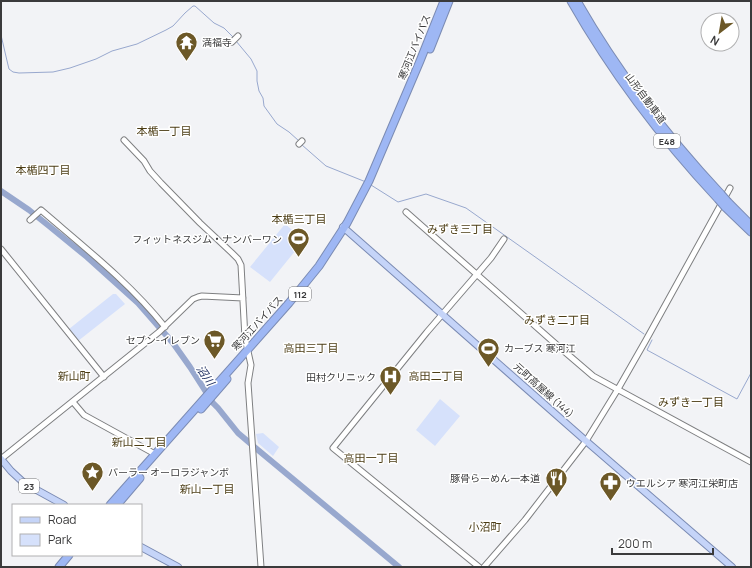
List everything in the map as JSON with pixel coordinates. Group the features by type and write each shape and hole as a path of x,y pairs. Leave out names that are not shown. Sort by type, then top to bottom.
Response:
{"highway":[{"name":"寒河江バイパス","path":"369,184 444,1"},
{"name":"寒河江バイパス","path":"118,504 322,268 369,184 421,70 449,1"},
{"name":"山形自動車道","path":"571,1 597,45 623,79 719,196 751,225"},
{"name":"山形自動車道","path":"577,1 617,71"},
{"name":"山形自動車道","path":"727,204 751,232"},
{"name":"寒河江バイパス","path":"111,504 155,454 203,404"},
{"path":"59,567 68,556"}],"main road":[{"name":"元町高屋線 (144)","path":"345,229 732,567"},
{"name":"23","path":"1,459 24,483 62,504"},
{"path":"142,548 178,567"}],"street":[{"path":"232,42 238,36"},
{"path":"124,140 144,161 161,184 238,259 241,265 245,338 251,365 248,383 261,567"},
{"path":"484,567 525,520 586,440 618,389 730,188"},
{"path":"30,220 41,210 104,264 151,309 166,327"},
{"path":"406,212 476,275 593,376 751,462"},
{"path":"479,567 333,448 442,314 491,258 504,239"},
{"path":"1,249 104,377"},
{"path":"1,459 166,327 193,300 202,296 243,298"},
{"path":"73,402 84,415 155,454"}],"green space":[{"path":"285,224 304,240 270,282 250,267"},
{"path":"113,294 116,294 125,304 78,341 69,329"},
{"path":"440,399 460,416 435,446 416,430"},
{"path":"263,433 279,447 273,456 258,443 256,434"}],"waterway":[{"path":"1,35 9,69 13,72 19,73 53,72 70,68 96,59 112,51 137,44 173,26 193,6 195,6 214,23 224,28 234,38"},
{"path":"236,41 251,59 257,71 257,81 264,106 277,124 299,141"},
{"path":"302,145 326,166 366,182"},
{"path":"371,185 398,202 426,194 466,208 644,334"},
{"name":"沼川","path":"1,191 29,210 87,257 138,303 173,343 213,403 238,433 399,567"},
{"path":"652,340 647,350 737,399 751,373"}],"place":[{"name":"満福寺","path":"187,62"},
{"name":"フィットネスジム・ナンバーワン","path":"298,258"},
{"name":"セブン-イレブン","path":"215,360"},
{"name":"カーブス 寒河江","path":"488,368"},
{"name":"田村クリニック","path":"391,396"},
{"name":"パーラー オーロラジャンボ","path":"92,492"},
{"name":"豚骨らーめん一本道","path":"556,498"},
{"name":"ウエルシア 寒河江栄町店","path":"611,502"}],"district":[{"name":"本楯一丁目","path":"164,130"},
{"name":"本楯四丁目","path":"43,169"},
{"name":"本楯三丁目","path":"299,218"},
{"name":"みずき三丁目","path":"460,228"},
{"name":"みずき二丁目","path":"557,319"},
{"name":"高田三丁目","path":"311,347"},
{"name":"新山町","path":"74,375"},
{"name":"高田二丁目","path":"436,375"},
{"name":"みずき一丁目","path":"691,401"},
{"name":"新山二丁目","path":"139,441"},
{"name":"高田一丁目","path":"371,457"},
{"name":"新山一丁目","path":"207,488"},
{"name":"小沼町","path":"485,526"}]}
